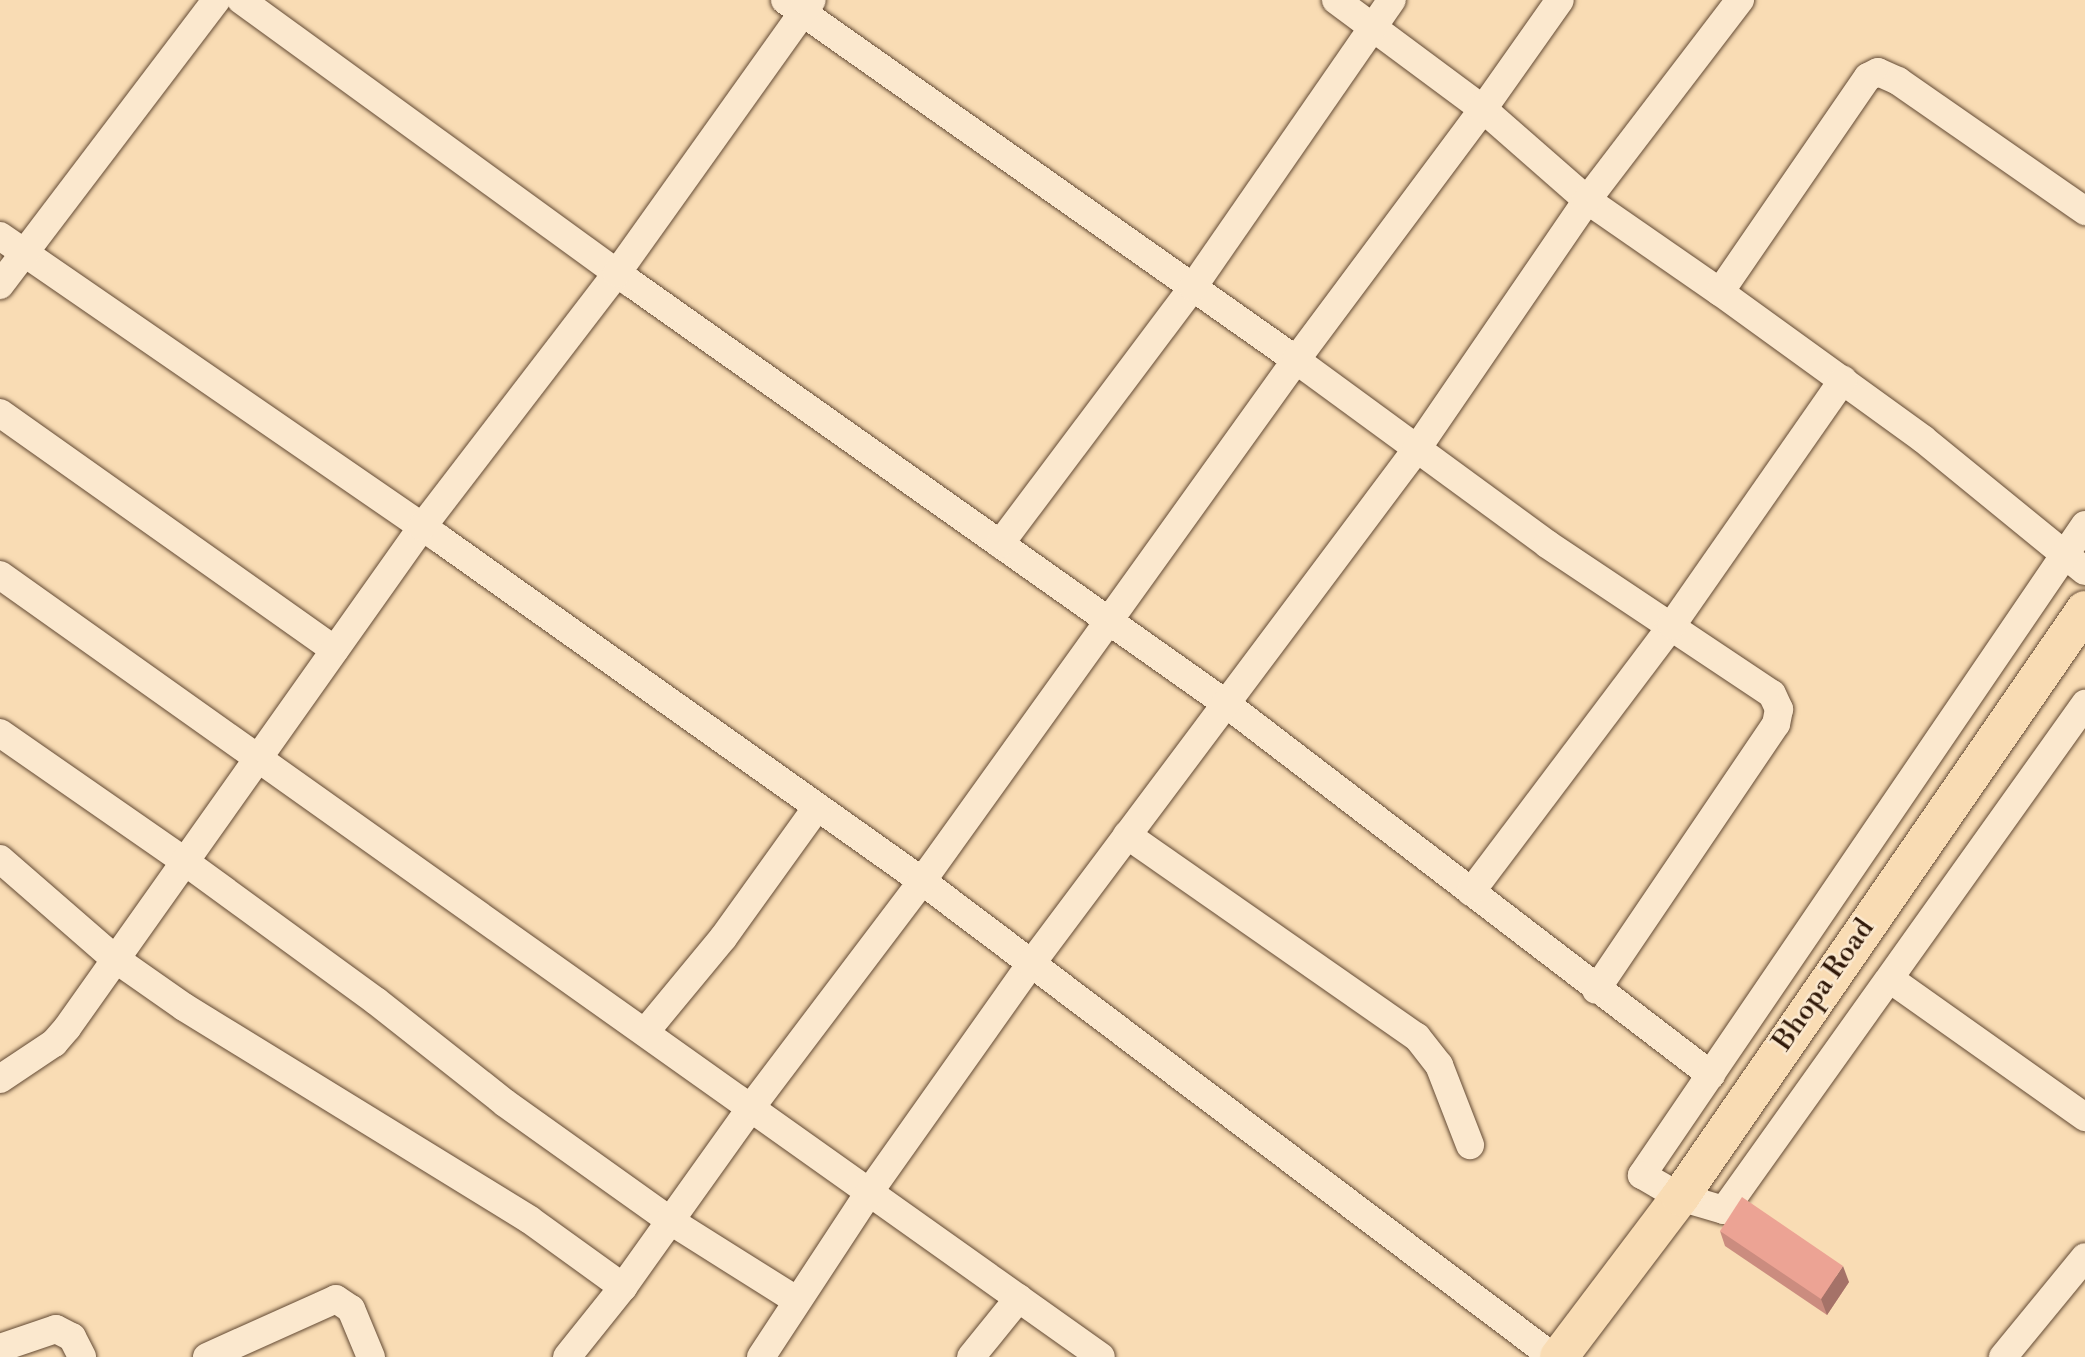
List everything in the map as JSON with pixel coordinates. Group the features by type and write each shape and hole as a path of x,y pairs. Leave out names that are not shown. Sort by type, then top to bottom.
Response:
{"main road":[{"name":"Bhopa Road","path":"1559,1357 1686,1186 2085,611"}],"street":[{"path":"0,285 216,0"},
{"path":"241,0 617,273 1225,703 1596,990 1711,1075"},
{"path":"1336,0 1483,109 1587,200 1720,292 1923,439 2075,562"},
{"path":"1000,544 1193,287 1392,0"},
{"path":"567,1357 623,1287 752,1106 922,881 1296,360 1483,109 1560,0"},
{"path":"761,1357 870,1191 1031,964 1416,450 1587,200 1740,0"},
{"path":"0,1079 54,1043 422,527 617,273 800,4 1547,544 1772,694 1779,716 1776,724 1596,990"},
{"path":"1720,292 1868,77 1878,72 1898,81 2085,211"},
{"path":"0,236 422,527 922,881 1553,1357"},
{"path":"1471,892 1672,625 1843,380"},
{"path":"0,413 335,650"},
{"path":"2085,525 2075,562 1642,1175 1686,1186 1724,1210 2085,704"},
{"path":"0,575 752,1106 1101,1357"},
{"path":"0,733 184,861 376,1001 505,1102 669,1220 796,1300"},
{"path":"646,1031 723,938 817,807"},
{"path":"1126,835 1417,1037 1439,1065 1470,1145"},
{"path":"0,859 114,958 292,1075 530,1220 623,1287"},
{"path":"1890,979 2085,1117"},
{"path":"2003,1357 2085,1257"},
{"path":"971,1357 1018,1298"},
{"path":"207,1357 336,1299 351,1308 370,1357"},
{"path":"0,1348 56,1329 72,1337 82,1357"}],"building":[{"path":"1742,1197 1843,1266 1821,1299 1720,1231"}]}
